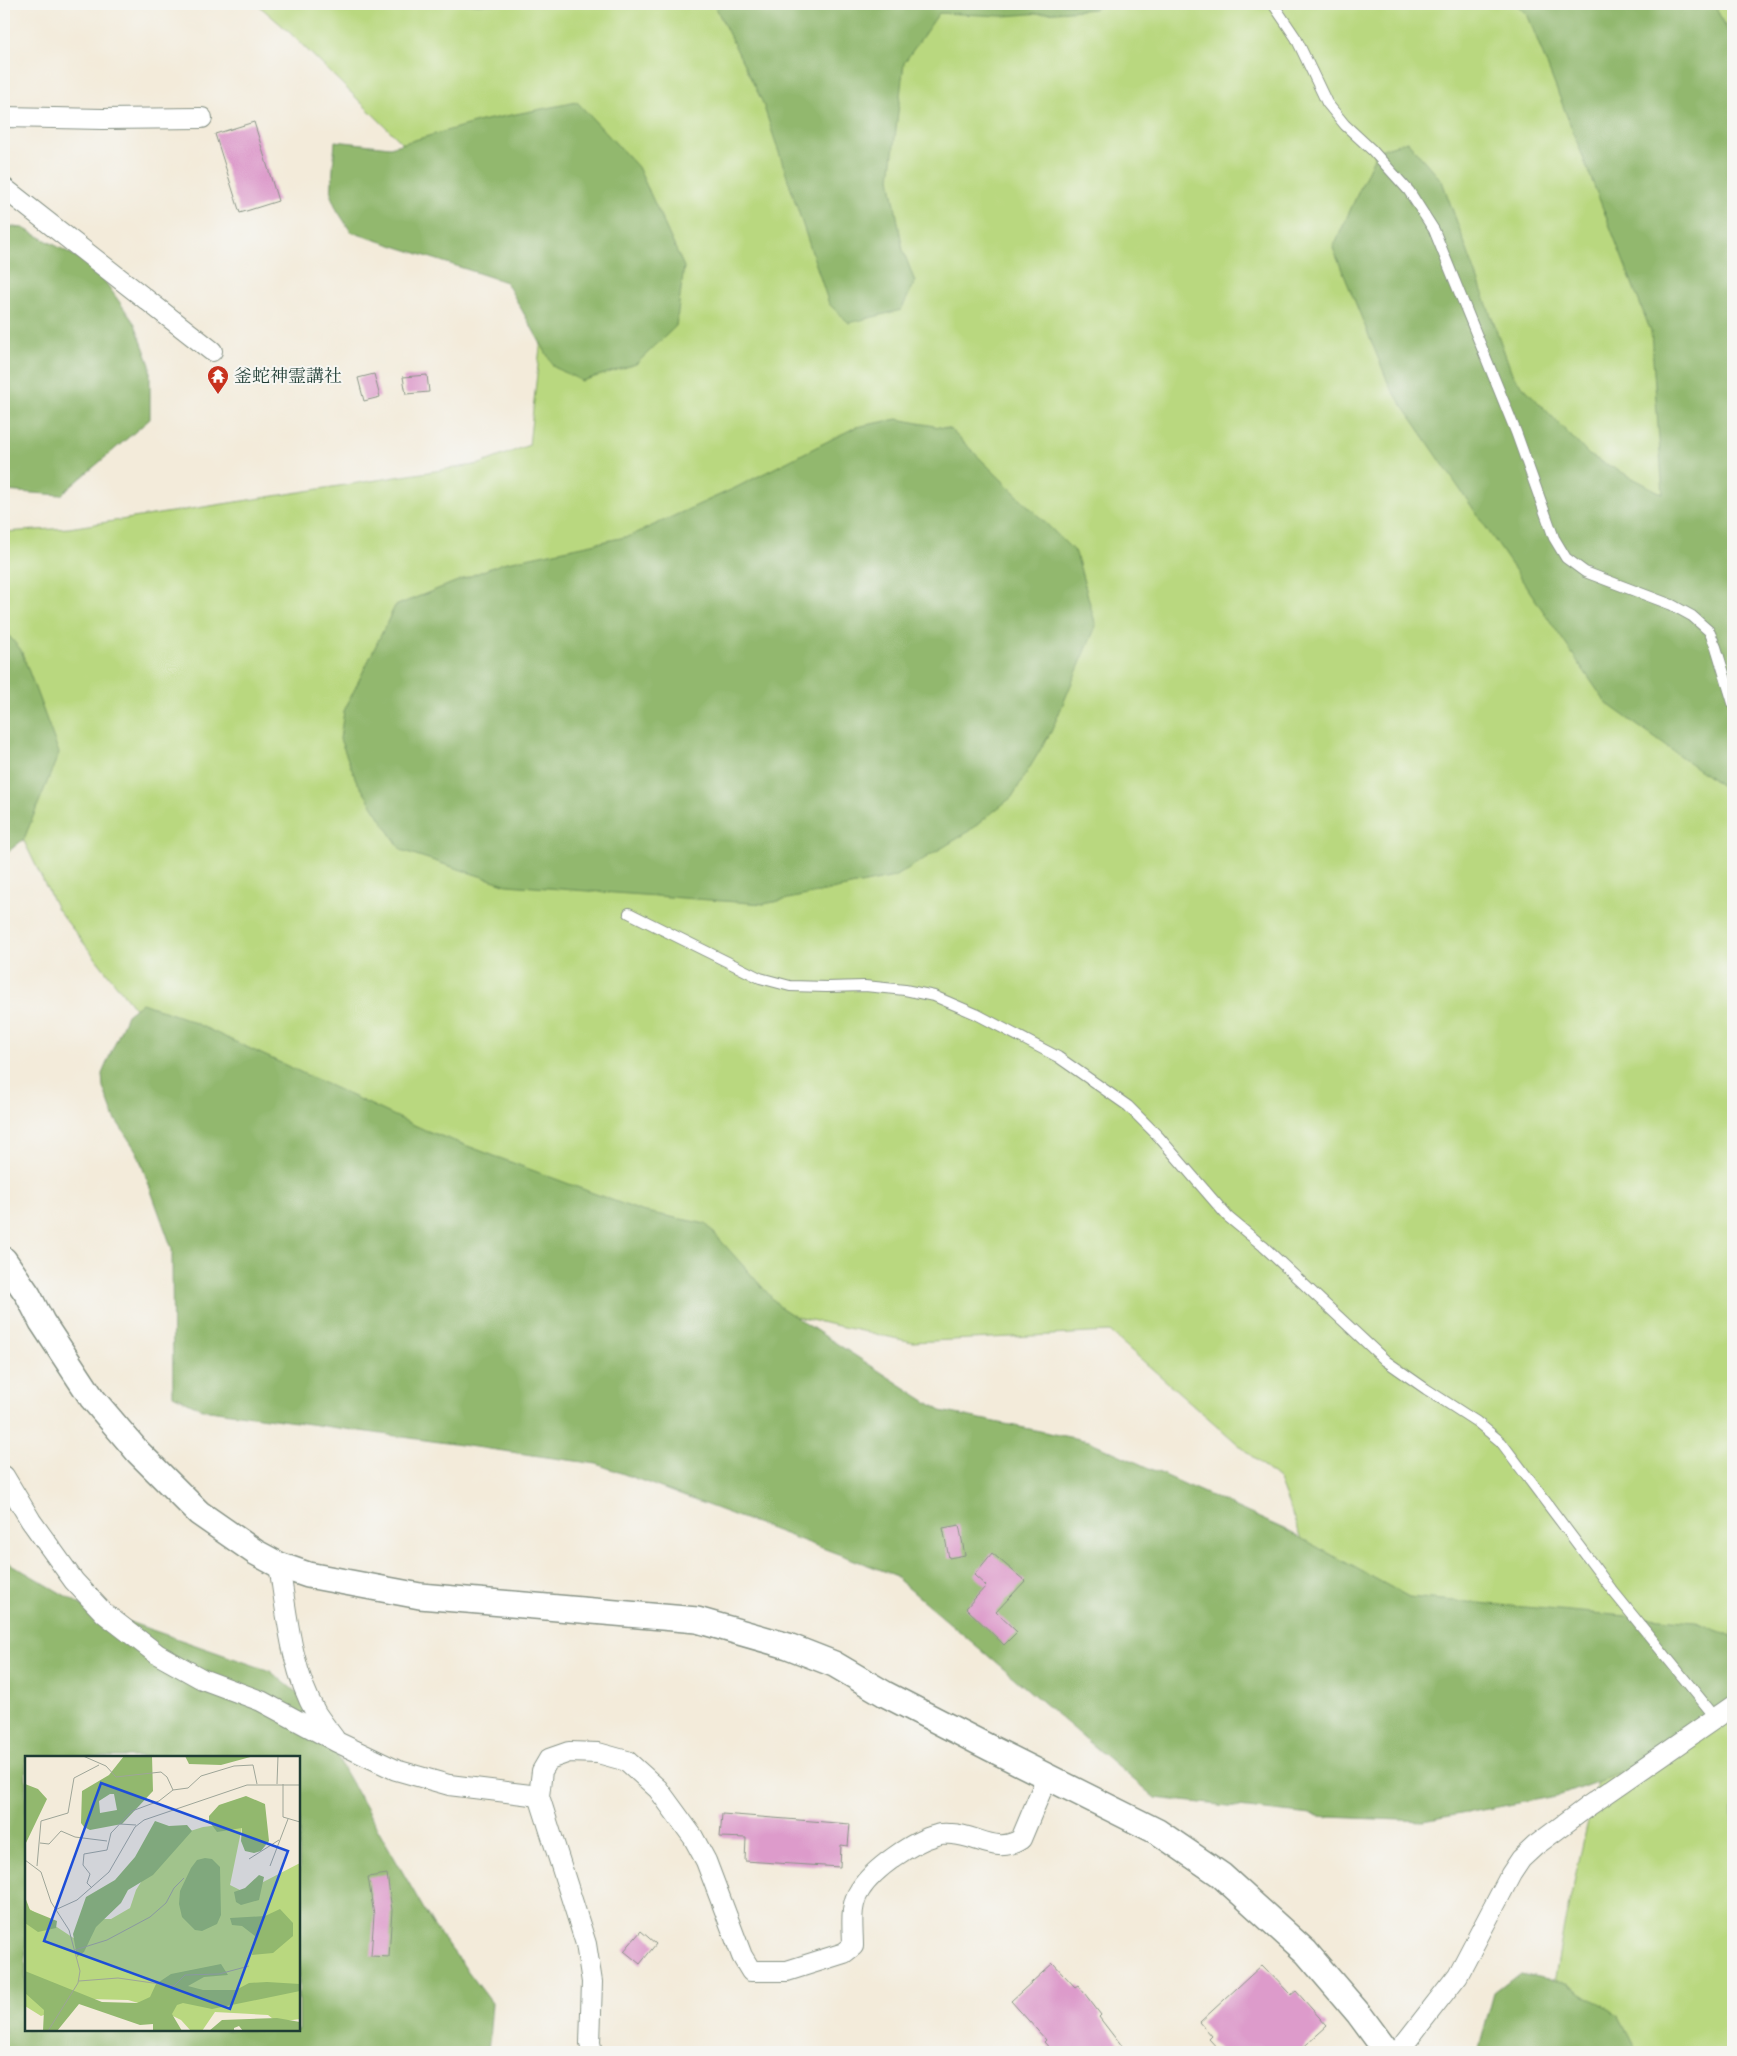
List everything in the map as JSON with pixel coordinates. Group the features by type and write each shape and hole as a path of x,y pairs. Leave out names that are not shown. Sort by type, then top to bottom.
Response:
{"street":[{"path":"4,117 202,118"},
{"path":"4,188 212,351"},
{"path":"4,1260 92,1398 138,1452 199,1513 255,1552 278,1565 308,1575 420,1596 697,1620 788,1646 834,1664 894,1698 1158,1832 1222,1875 1306,1952 1359,2014 1387,2052"},
{"path":"4,1476 31,1520 74,1581 104,1613 157,1654 202,1679 261,1701 337,1742 396,1770 449,1785 539,1796"},
{"path":"278,1565 293,1648 302,1681 316,1713 337,1742"},
{"path":"1398,2052 1458,1975 1511,1874 1521,1859 1587,1807 1733,1706"},
{"path":"592,2052 590,2043 592,1982 586,1944 539,1796 542,1771 549,1759 569,1752 598,1752 627,1761 658,1789 693,1837 706,1861 742,1956 751,1971 787,1971 844,1953 853,1946 852,1911 860,1890 893,1857 918,1842 938,1834 955,1834 1005,1847 1021,1839 1047,1776"}],"lane":[{"path":"1273,4 1296,38 1327,102 1345,125 1372,150 1409,190 1434,230 1516,432 1554,538 1566,558 1585,572 1672,605 1692,616 1709,631 1716,647 1733,703"},
{"path":"629,913 760,978 790,986 865,986 905,990 934,996 976,1014 1058,1057 1128,1106 1158,1136 1228,1217 1263,1246 1386,1360 1476,1422 1500,1442 1612,1590 1716,1718"}],"green space":[{"path":"257,4 1733,4 1733,2052 1542,2052 1563,1931 1603,1755 1397,1786 1279,1480 1110,1332 912,1342 687,1293 187,1075 57,909 4,800 4,532 69,528 480,464 529,445 547,285 286,29"},
{"path":"714,4 1102,4 1095,9 1004,16 939,13 904,63 890,178 903,250 915,282 901,310 849,323 829,304 762,101"},
{"path":"1516,4 1714,4 1733,42 1733,794 1606,703 1390,387 1333,248 1377,151 1407,141 1442,181 1513,376 1589,455 1663,494 1651,332 1528,16"},
{"path":"577,102 638,167 684,267 676,326 636,364 582,381 554,367 506,282 351,232 337,210 331,196 335,141 390,147 481,121"},
{"path":"4,226 23,228 94,266 135,324 150,365 150,419 61,495 4,491"},
{"path":"897,419 950,429 1076,553 1096,626 1051,732 1012,797 965,834 894,877 764,904 507,885 401,850 356,780 340,739 344,711 395,606 503,563 630,536 735,488 856,427"},
{"path":"4,630 21,650 59,753 24,839 4,855"},
{"path":"142,1003 184,1018 425,1130 641,1211 706,1224 780,1307 941,1411 1089,1441 1284,1529 1409,1597 1695,1622 1733,1636 1733,1710 1637,1767 1561,1795 1424,1821 1329,1817 1155,1798 892,1574 597,1464 202,1409 173,1395 172,1249 137,1152 114,1117 103,1087 102,1074 127,1015"},
{"path":"4,1560 83,1606 270,1671 321,1712 341,1765 433,1925 492,2003 488,2052 4,2052"},
{"path":"1520,1973 1567,1983 1619,2017 1637,2052 1478,2052 1494,1993"}],"building":[{"path":"254,122 278,201 240,213 215,134"},
{"path":"374,374 380,397 364,401 358,378"},
{"path":"427,375 429,392 406,394 403,377"},
{"path":"959,1525 965,1555 949,1558 943,1528"},
{"path":"992,1553 1025,1581 996,1612 1017,1632 1004,1645 966,1608 986,1586 974,1575"},
{"path":"722,1814 850,1824 848,1846 841,1845 840,1867 745,1861 746,1838 720,1837"},
{"path":"387,1874 392,1910 389,1957 371,1956 374,1915 368,1877"},
{"path":"641,1931 656,1944 640,1964 624,1951"},
{"path":"1053,1963 1075,1987 1078,1985 1101,2015 1099,2017 1126,2052 1053,2052 1044,2042 1046,2040 1011,2001"},
{"path":"1262,1965 1291,1995 1296,1991 1327,2026 1298,2052 1221,2052 1209,2039 1212,2036 1200,2022"}],"place":[{"name":"釜蛇神霊講社","path":"218,395"}]}
